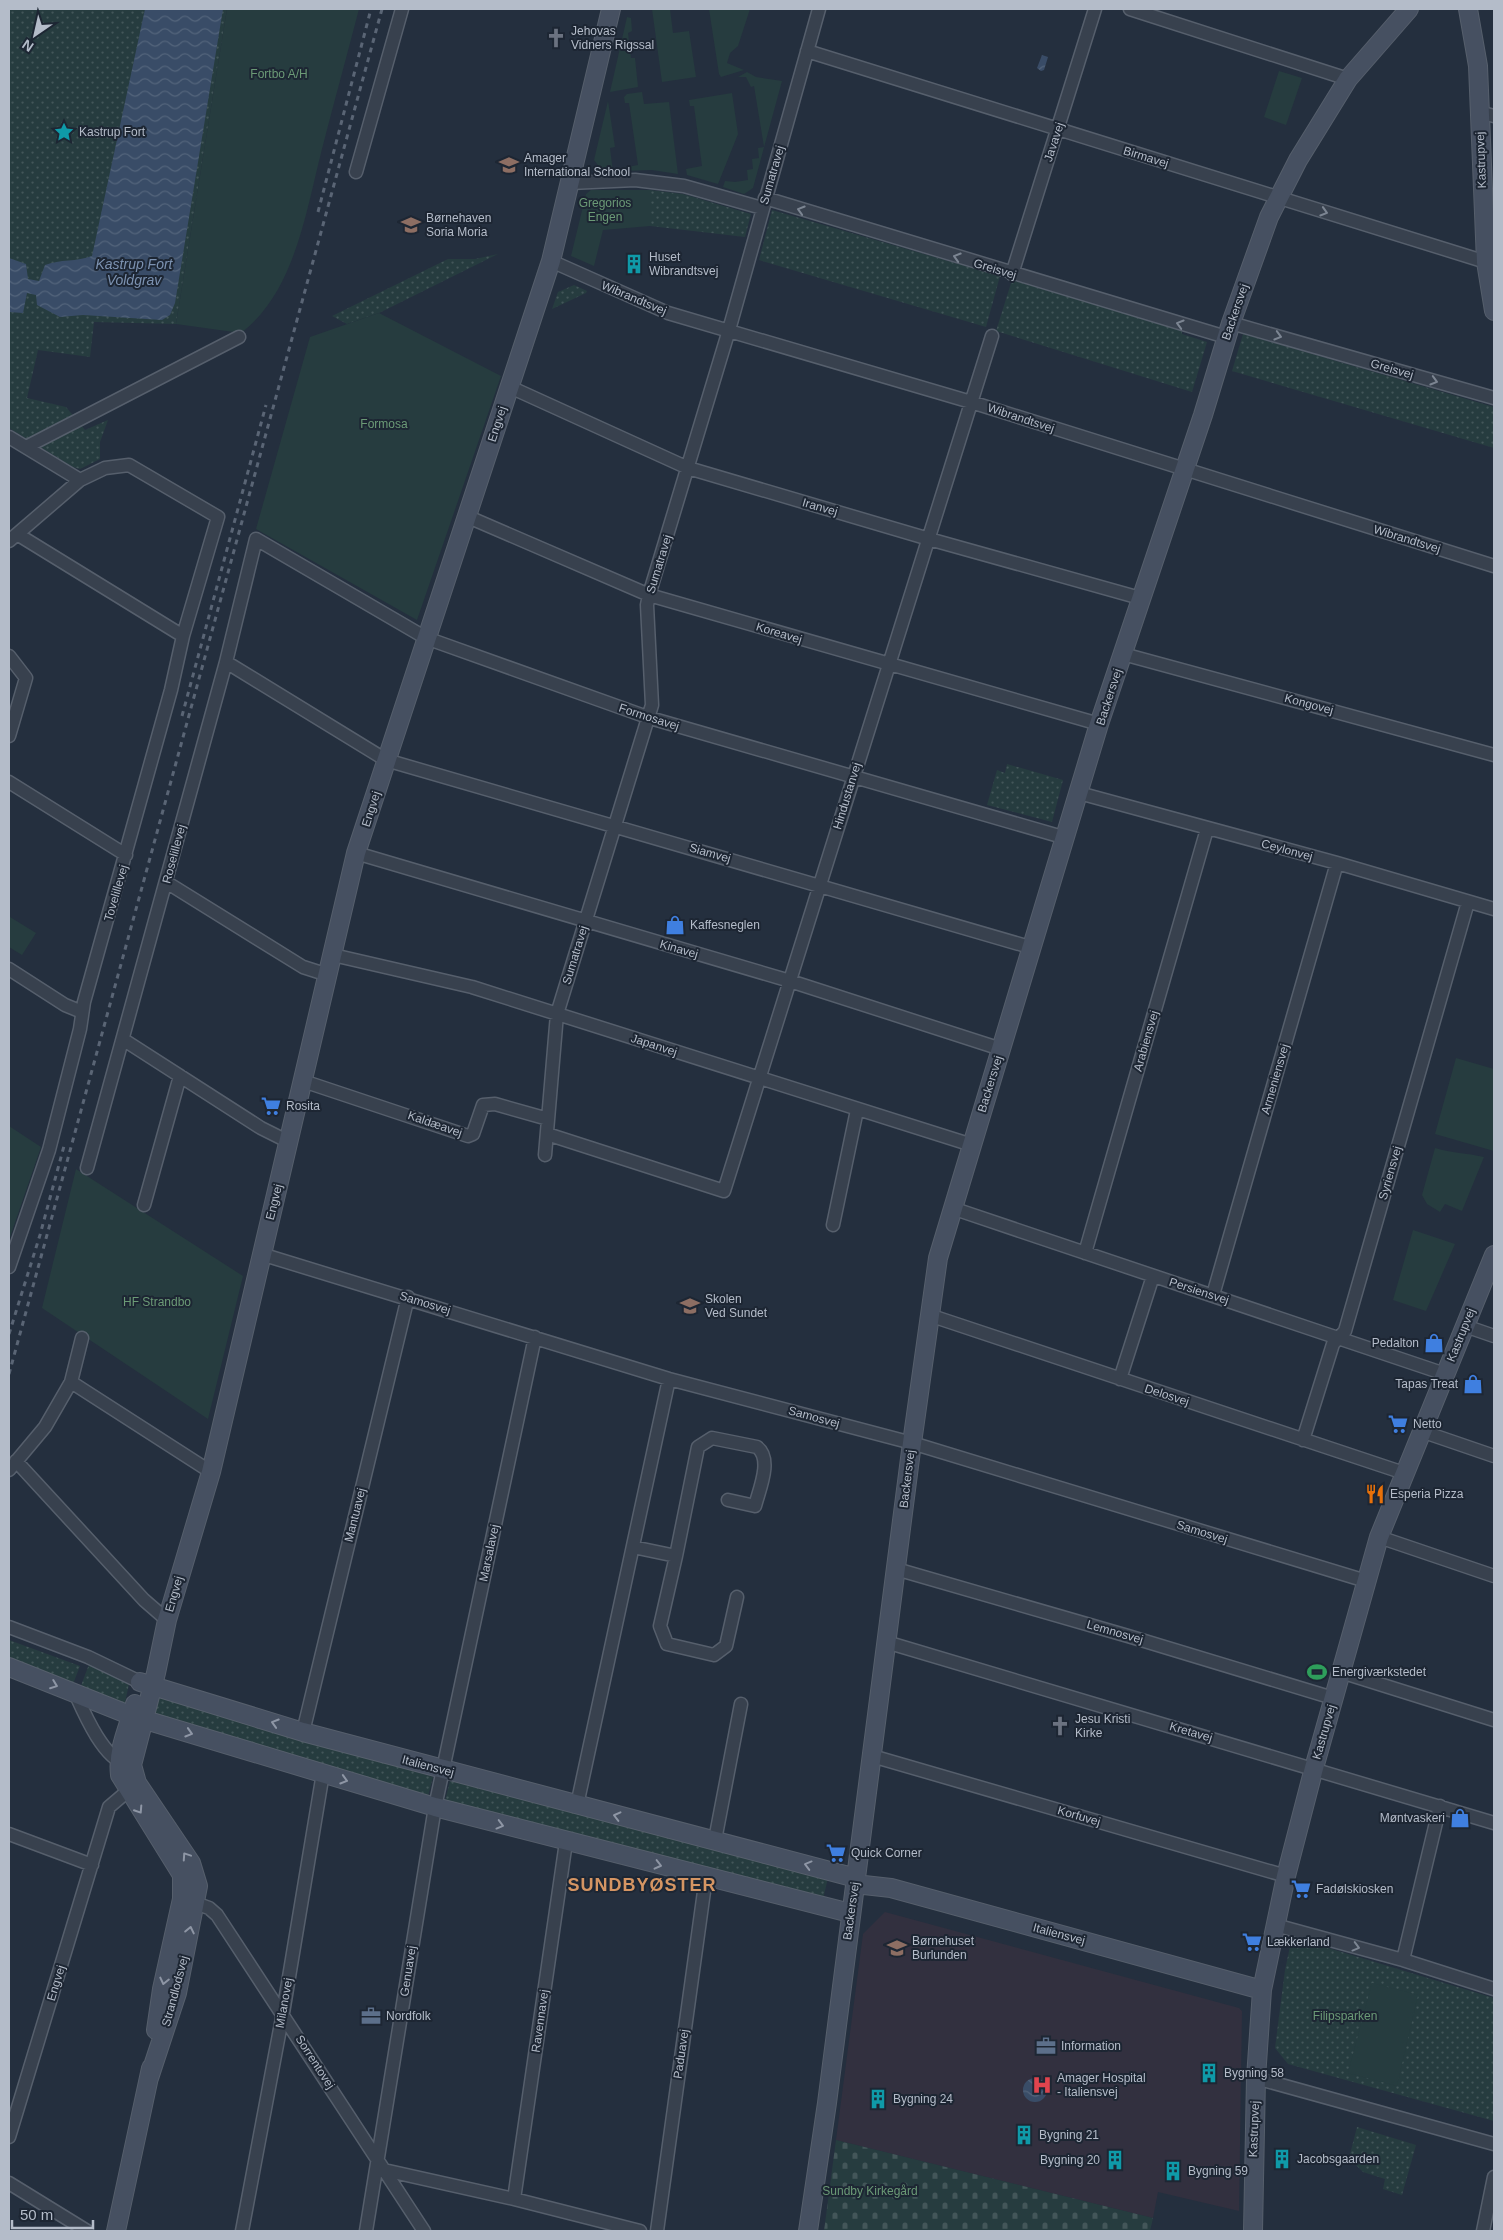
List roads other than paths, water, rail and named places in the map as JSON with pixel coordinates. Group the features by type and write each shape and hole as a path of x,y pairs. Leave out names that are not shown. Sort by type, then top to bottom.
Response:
{"street":[{"path":"356,172 402,9"},
{"name":"Engvej","path":"137,1717 211,1472 356,853 551,261 611,9"},
{"name":"Sumatravej","path":"545,1155 557,1014 650,718 652,706 647,605 649,594 729,330 820,9"},
{"name":"Javavej","path":"1012,274 1095,9"},
{"path":"1130,9 1348,79"},
{"name":"Backersvej","path":"808,2231 827,2103 850,1913 938,1258 1099,724 1203,415 1229,330 1277,197 1348,79 1409,9"},
{"name":"Kastrupvej","path":"1468,9 1487,114 1486,262 1491,281 1494,311"},
{"name":"Birmavej","path":"807,50 1486,262"},
{"name":"Greisvej","path":"570,183 644,181 684,186 764,203 1012,274 1494,398"},
{"name":"Wibrandtsvej","path":"551,261 668,313 971,402 1494,566"},
{"path":"971,402 992,336"},
{"path":"26,447 239,338"},
{"name":"Iranvej","path":"510,387 688,468 929,539 1140,598"},
{"name":"Hindustanvej","path":"547,1134 724,1191 971,402"},
{"path":"9,436 80,480 13,537 183,636"},
{"name":"Tovelillevej","path":"9,1267 48,1150 80,1028 82,1012 177,668 183,636 218,517 129,465 105,468 80,480"},
{"name":"Koreavej","path":"466,516 649,594 1099,724"},
{"name":"Formosavej","path":"256,539 426,638 650,718 1066,838"},
{"name":"Roselillevej","path":"87,1168 124,1040 226,662 256,539"},
{"name":"Kongovej","path":"1123,654 1494,755"},
{"path":"9,656 26,678 9,736"},
{"name":"Siamvej","path":"226,662 386,760 1033,948"},
{"path":"9,782 126,856"},
{"name":"Ceylonvej","path":"1079,793 1337,863 1494,909"},
{"name":"Arabiensvej","path":"1085,1253 1207,829"},
{"name":"Kinavej","path":"356,853 790,982 1001,1049"},
{"name":"Armeniensvej","path":"1213,1295 1337,863"},
{"path":"166,882 303,967 328,975"},
{"name":"Syriensvej","path":"1303,1440 1333,1344 1345,1331 1468,902"},
{"name":"Japanvej","path":"333,955 472,987 972,1145"},
{"path":"9,969 65,1005 82,1012"},
{"path":"124,1040 261,1128 289,1142"},
{"path":"144,1205 180,1076"},
{"name":"Kaldæavej","path":"303,1081 468,1136 473,1134 483,1105 495,1104 548,1119"},
{"path":"833,1225 858,1110"},
{"name":"Persiensvej","path":"952,1208 1445,1374"},
{"name":"Samosvej","path":"261,1254 408,1297 669,1379 912,1443 1366,1581"},
{"name":"Kastrupvej","path":"1253,2231 1256,2078 1262,1990 1286,1876 1340,1672 1379,1537 1494,1255"},
{"path":"1120,1379 1153,1276"},
{"name":"Mantuavej","path":"303,1732 408,1297"},
{"name":"Delosvej","path":"929,1315 1404,1473"},
{"path":"1465,1326 1494,1336"},
{"name":"Marsalavej","path":"443,1770 535,1337"},
{"path":"82,1338 71,1382 45,1427 12,1465 144,1600 167,1620"},
{"path":"577,1805 669,1379"},
{"path":"71,1382 211,1472"},
{"path":"1421,1431 1494,1456"},
{"path":"728,1500 755,1506 765,1462 761,1450 757,1447 712,1438 698,1447 660,1626 667,1644 714,1655 726,1646 737,1597"},
{"path":"1379,1537 1494,1576"},
{"path":"633,1547 676,1556"},
{"name":"Lemnosvej","path":"896,1569 1119,1633 1333,1698"},
{"name":"Italiensvej","path":"9,1627 88,1657 146,1684 303,1732 715,1840 855,1881 899,1890 1262,1990"},
{"name":"Kretavej","path":"886,1642 1494,1823"},
{"path":"9,1667 137,1717 435,1807 850,1913"},
{"path":"1340,1672 1494,1720"},
{"path":"75,1693 87,1720 110,1754 125,1763"},
{"path":"715,1840 741,1704"},
{"path":"137,1717 125,1763 132,1786 182,1875 189,1901"},
{"name":"Korfuvej","path":"872,1756 1286,1876"},
{"name":"Genuavej","path":"366,2231 435,1807 443,1770"},
{"name":"Milanovej","path":"242,2231 283,2012 323,1773"},
{"name":"Engvej","path":"9,2137 109,1807 132,1786"},
{"path":"1403,1960 1440,1806"},
{"path":"9,1834 92,1865"},
{"name":"Ravennavej","path":"514,2199 566,1842"},
{"name":"Paduavej","path":"657,2231 706,1877"},
{"name":"Sorrentovej","path":"189,1901 209,1908 217,1915 283,2012 424,2231"},
{"name":"Strandlodsvej","path":"116,2231 150,2078 162,1989 189,1901"},
{"path":"1275,1926 1403,1960 1494,1989"},
{"path":"1256,2078 1494,2144"},
{"path":"384,2170 514,2199 640,2231"},
{"path":"1483,2231 1494,2177"},
{"path":"9,2183 87,2231"}],"water":[{"name":"Kastrup Fort Voldgrav","path":"145,9 223,9 175,303 170,315 162,320 83,315 60,317 37,305 36,295 27,293 23,313 9,312 9,258 26,264 28,279 39,281 45,265 92,256"},
{"path":"1042,55 1048,57 1044,70 1041,71 1037,68"},
{"path":"1035,2078 1044,2081 1047,2090 1044,2099 1035,2102 1026,2099 1023,2090 1026,2081"}],"railway":[{"path":"318,212 371,9"},
{"path":"9,1374 382,9"},
{"path":"182,716 266,405"},
{"path":"9,1334 40,1235 64,1146"}],"place":[{"name":"Jehovas Vidners Rigssal","path":"556,38"},
{"name":"Kastrup Fort","path":"64,132"},
{"name":"Amager International School","path":"509,165"},
{"name":"Børnehaven Soria Moria","path":"411,225"},
{"name":"Huset Wibrandtsvej","path":"634,264"},
{"name":"Kaffesneglen","path":"675,925"},
{"name":"Rosita","path":"271,1106"},
{"name":"Skolen Ved Sundet","path":"690,1306"},
{"name":"Pedalton","path":"1434,1343"},
{"name":"Tapas Treat","path":"1473,1384"},
{"name":"Netto","path":"1398,1424"},
{"name":"Esperia Pizza","path":"1375,1494"},
{"name":"Energiværkstedet","path":"1317,1672"},
{"name":"Jesu Kristi Kirke","path":"1060,1726"},
{"name":"Møntvaskeri","path":"1460,1818"},
{"name":"Quick Corner","path":"836,1853"},
{"name":"Fadølskiosken","path":"1301,1889"},
{"name":"Lækkerland","path":"1252,1942"},
{"name":"Børnehuset Burlunden","path":"897,1948"},
{"name":"Nordfolk","path":"371,2016"},
{"name":"Information","path":"1046,2046"},
{"name":"Bygning 58","path":"1209,2073"},
{"name":"Amager Hospital - Italiensvej","path":"1042,2085"},
{"name":"Bygning 24","path":"878,2099"},
{"name":"Bygning 21","path":"1024,2135"},
{"name":"Jacobsgaarden","path":"1282,2159"},
{"name":"Bygning 20","path":"1115,2160"},
{"name":"Bygning 59","path":"1173,2171"}],"district":[{"name":"SUNDBYØSTER","path":"642,1885"}],"park label":[{"name":"Fortbo A/H","path":"279,74"},
{"name":"Gregorios Engen","path":"605,210"},
{"name":"Formosa","path":"384,424"},
{"name":"HF Strandbo","path":"157,1302"},
{"name":"Filipsparken","path":"1345,2016"},
{"name":"Sundby Kirkegård","path":"870,2191"}]}
